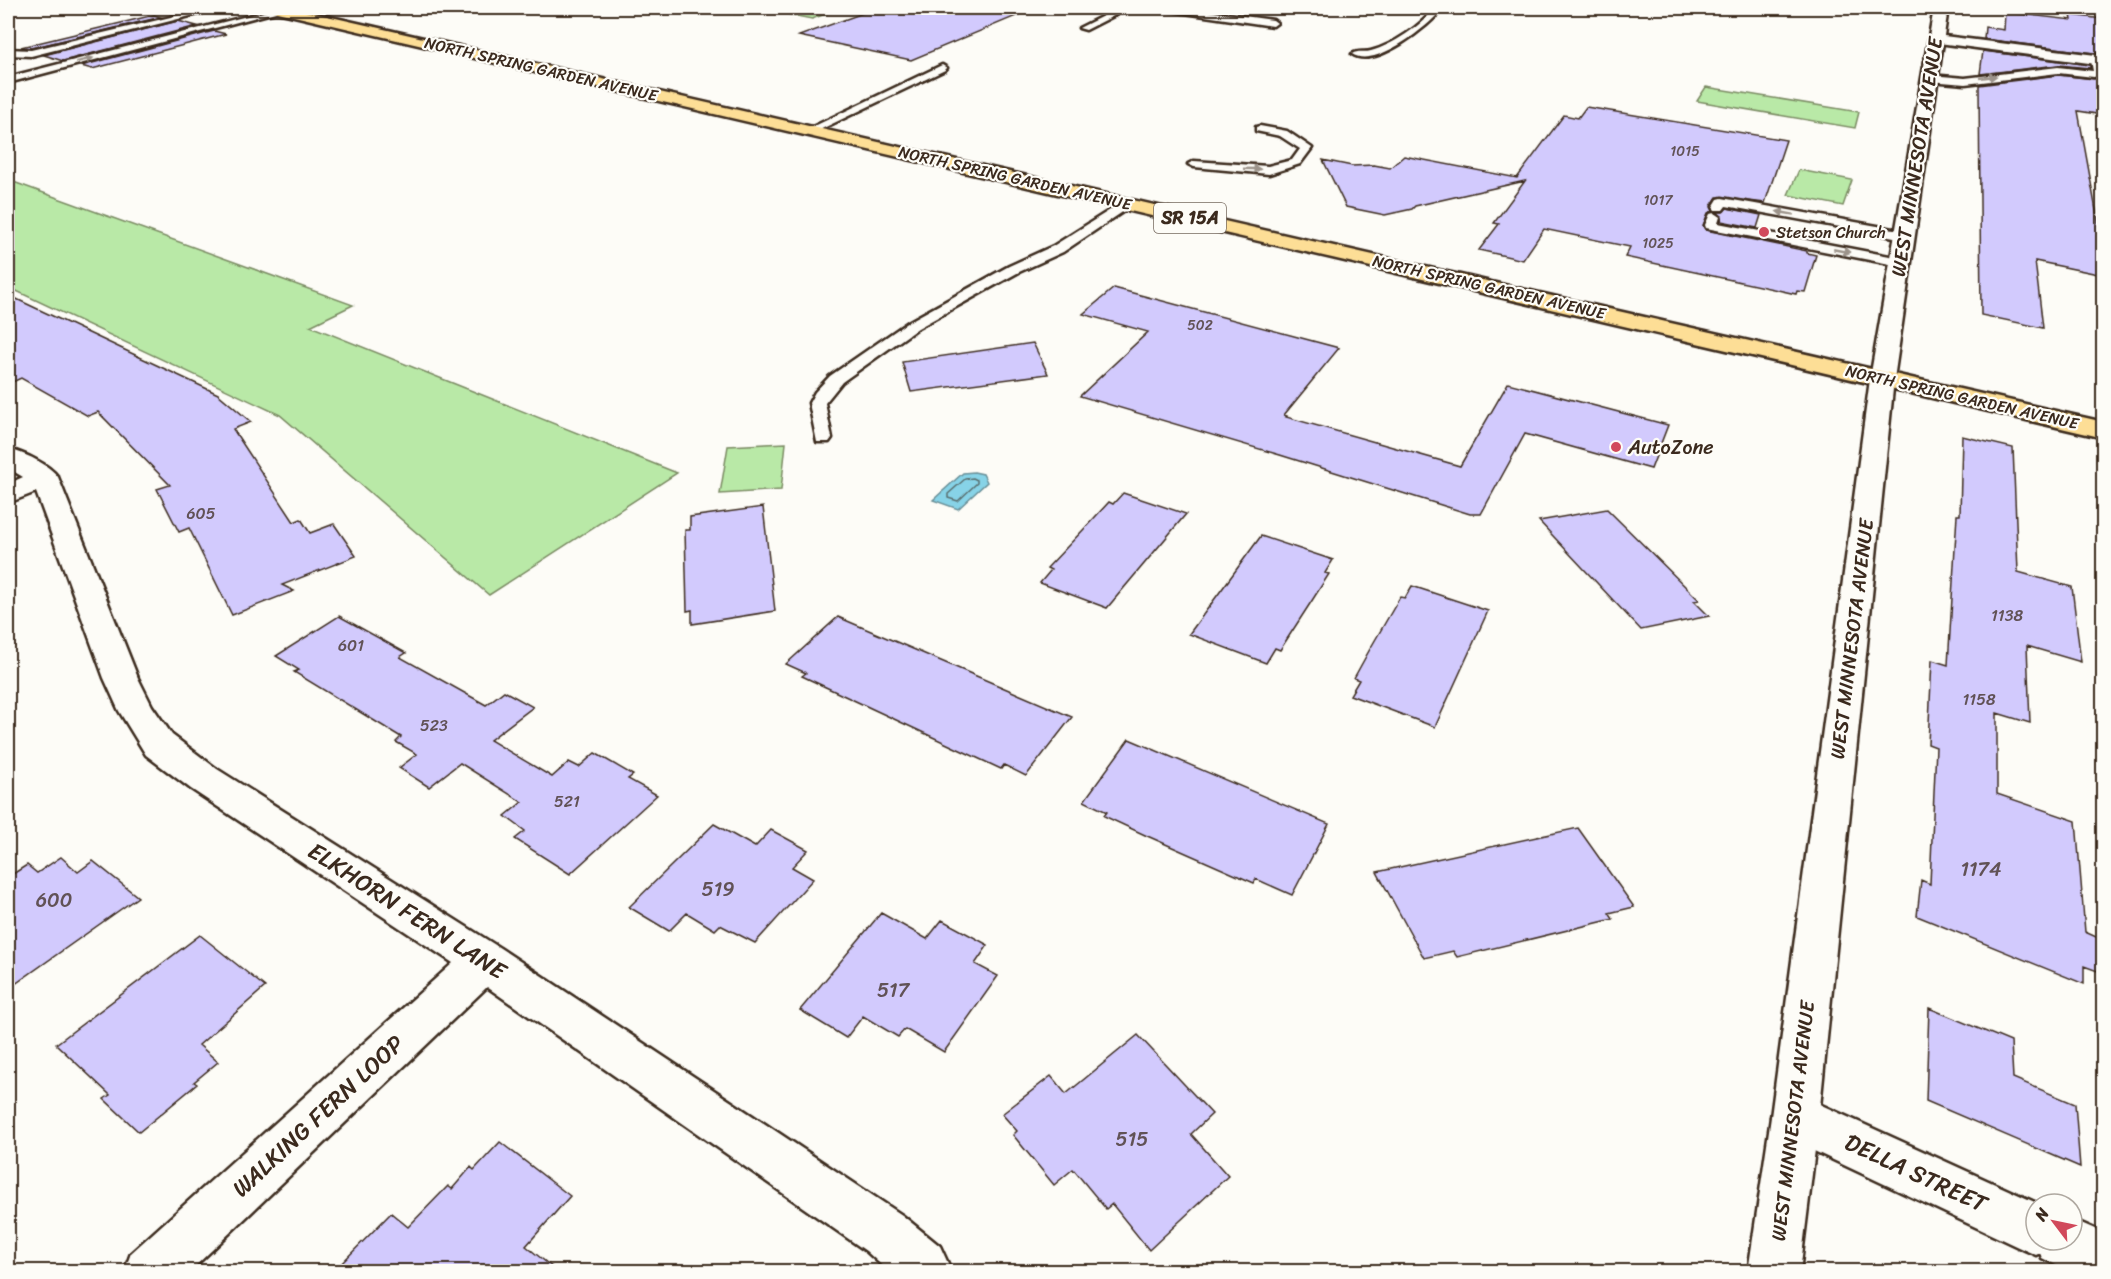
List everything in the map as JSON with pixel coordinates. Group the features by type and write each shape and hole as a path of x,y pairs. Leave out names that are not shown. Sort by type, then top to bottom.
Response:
{"highway":[{"name":"NORTH SPRING GARDEN AVENUE","path":"280,8 2103,430"}],"street":[{"name":"WEST MINNESOTA AVENUE","path":"1774,1272 1795,1117 1882,379 1941,8"},
{"path":"1936,39 2100,60"},
{"path":"8,457 44,477"},
{"path":"8,495 44,477"},
{"name":"ELKHORN FERN LANE","path":"44,477 121,678 137,711 159,745 204,779 485,961 884,1233 926,1272"},
{"name":"WALKING FERN LOOP","path":"150,1272 485,961"},
{"name":"DELLA STREET","path":"1795,1117 2024,1223"},
{"path":"2084,1251 2103,1260"}],"lane":[{"path":"8,65 26,57 218,8"},
{"path":"8,80 280,8"},
{"path":"1083,28 1125,8"},
{"path":"1171,8 1273,23"},
{"path":"1357,54 1374,54 1419,27 1436,14 1439,8"},
{"path":"193,14 228,23"},
{"path":"8,52 56,67"},
{"path":"1930,78 1965,81 2058,70 2094,74 2099,72 2100,60"},
{"path":"809,130 942,68"},
{"path":"1194,164 1269,170 1296,162 1306,148 1283,133 1260,129"},
{"path":"1900,262 1711,225 1722,202 1905,235"},
{"path":"823,438 817,403 821,395 836,379 914,325 1014,269 1058,249 1126,204"}],"green space":[{"path":"755,8 842,8 812,19"},
{"path":"1706,87 1859,112 1855,128 1697,101"},
{"path":"1799,170 1852,180 1843,206 1788,195"},
{"path":"8,180 353,305 310,326 677,473 489,595 280,415 8,287"},
{"path":"786,443 781,490 720,494 728,446"}],"water":[{"path":"963,473 983,474 987,482 958,509 933,500"}],"building":[{"path":"877,8 1035,8 911,60 799,36"},
{"path":"2005,12 2072,20 2071,15 2103,19 2103,54 1984,39 1985,27 2004,30"},
{"path":"154,15 161,17 31,48 21,47"},
{"path":"178,21 197,26 63,61 44,55"},
{"path":"214,31 226,34 92,69 81,66"},
{"path":"1983,51 2090,65 2090,68 2058,65 1980,74"},
{"path":"2058,75 2094,79 2103,76 2103,115 2078,111 2103,249 2103,275 2035,261 2043,328 1981,315 1979,85"},
{"path":"1586,107 1786,140 1765,203 1717,197 1711,206 1713,211 1708,213 1703,226 1706,230 1807,251 1807,253 1816,255 1805,292 1797,291 1796,294 1625,257 1630,247 1544,229 1523,260 1479,250 1499,224 1494,223 1525,181 1385,215 1346,207 1323,160 1352,166 1374,165 1390,168 1404,156 1517,178 1564,115 1578,118"},
{"path":"1727,208 1761,215 1757,228 1721,221 1722,216 1717,212 1723,212"},
{"path":"1114,288 1339,348 1284,415 1286,417 1460,466 1508,383 1668,425 1651,469 1525,434 1481,514 1470,514 1080,396 1148,332 1083,314"},
{"path":"8,295 218,394 251,422 233,429 294,522 301,519 310,533 334,524 356,556 282,585 294,591 232,615 189,528 179,532 157,489 170,485 98,412 88,416 21,378 8,384"},
{"path":"1033,343 1048,374 911,392 902,362"},
{"path":"1962,436 2013,448 2018,572 2072,587 2081,662 2027,646 2030,723 1997,713 1997,794 2076,821 2085,932 2103,940 2103,973 2084,966 2084,984 1917,916 1921,880 1930,884 1936,747 1928,744 1932,660 1948,665 1957,515 1960,515"},
{"path":"1123,493 1186,514 1107,608 1040,583 1051,570 1047,568 1109,502 1113,504"},
{"path":"763,507 775,611 692,624 692,610 687,611 685,530 690,530 690,517"},
{"path":"1607,509 1699,600 1694,601 1709,616 1641,630 1539,521"},
{"path":"1261,536 1333,560 1325,573 1329,574 1280,650 1275,648 1266,663 1189,634"},
{"path":"1412,586 1488,611 1435,727 1350,695 1359,680 1354,678 1370,649 1400,597 1405,598"},
{"path":"339,616 406,653 400,657 486,705 504,691 533,707 490,740 552,777 569,762 579,767 595,753 633,775 628,779 657,795 570,874 515,839 525,831 505,816 522,802 460,763 429,787 399,768 417,754 396,742 401,737 294,672 299,670 276,656"},
{"path":"838,617 1072,717 1026,776 1004,765 1001,769 802,676 806,673 786,664"},
{"path":"1129,739 1329,824 1292,895 1256,879 1254,883 1145,835 1104,816 1107,812 1084,801"},
{"path":"714,824 755,847 771,830 808,850 792,867 813,879 755,943 720,925 715,930 687,913 669,931 629,907"},
{"path":"1578,828 1634,907 1609,913 1613,919 1457,957 1453,951 1424,958 1377,872"},
{"path":"61,857 78,872 93,861 138,897 8,989 8,877 27,865 37,873"},
{"path":"881,913 927,939 942,920 988,945 975,964 998,976 944,1052 905,1029 898,1037 863,1016 846,1038 800,1010"},
{"path":"200,935 265,987 199,1045 218,1062 194,1082 197,1084 139,1132 104,1099 110,1095 56,1044"},
{"path":"1929,1008 2011,1042 2013,1078 2075,1104 2080,1167 1926,1101"},
{"path":"1138,1035 1212,1114 1191,1134 1228,1176 1149,1250 1112,1204 1106,1209 1073,1169 1054,1185 1013,1135 1017,1131 1002,1114 1051,1076 1066,1094"},
{"path":"500,1142 570,1196 526,1246 558,1272 333,1272 391,1213 408,1227 448,1186 452,1189 471,1167 474,1170"}],"place":[{"name":"Stetson Church","path":"1764,232"},
{"name":"AutoZone","path":"1616,447"}]}
